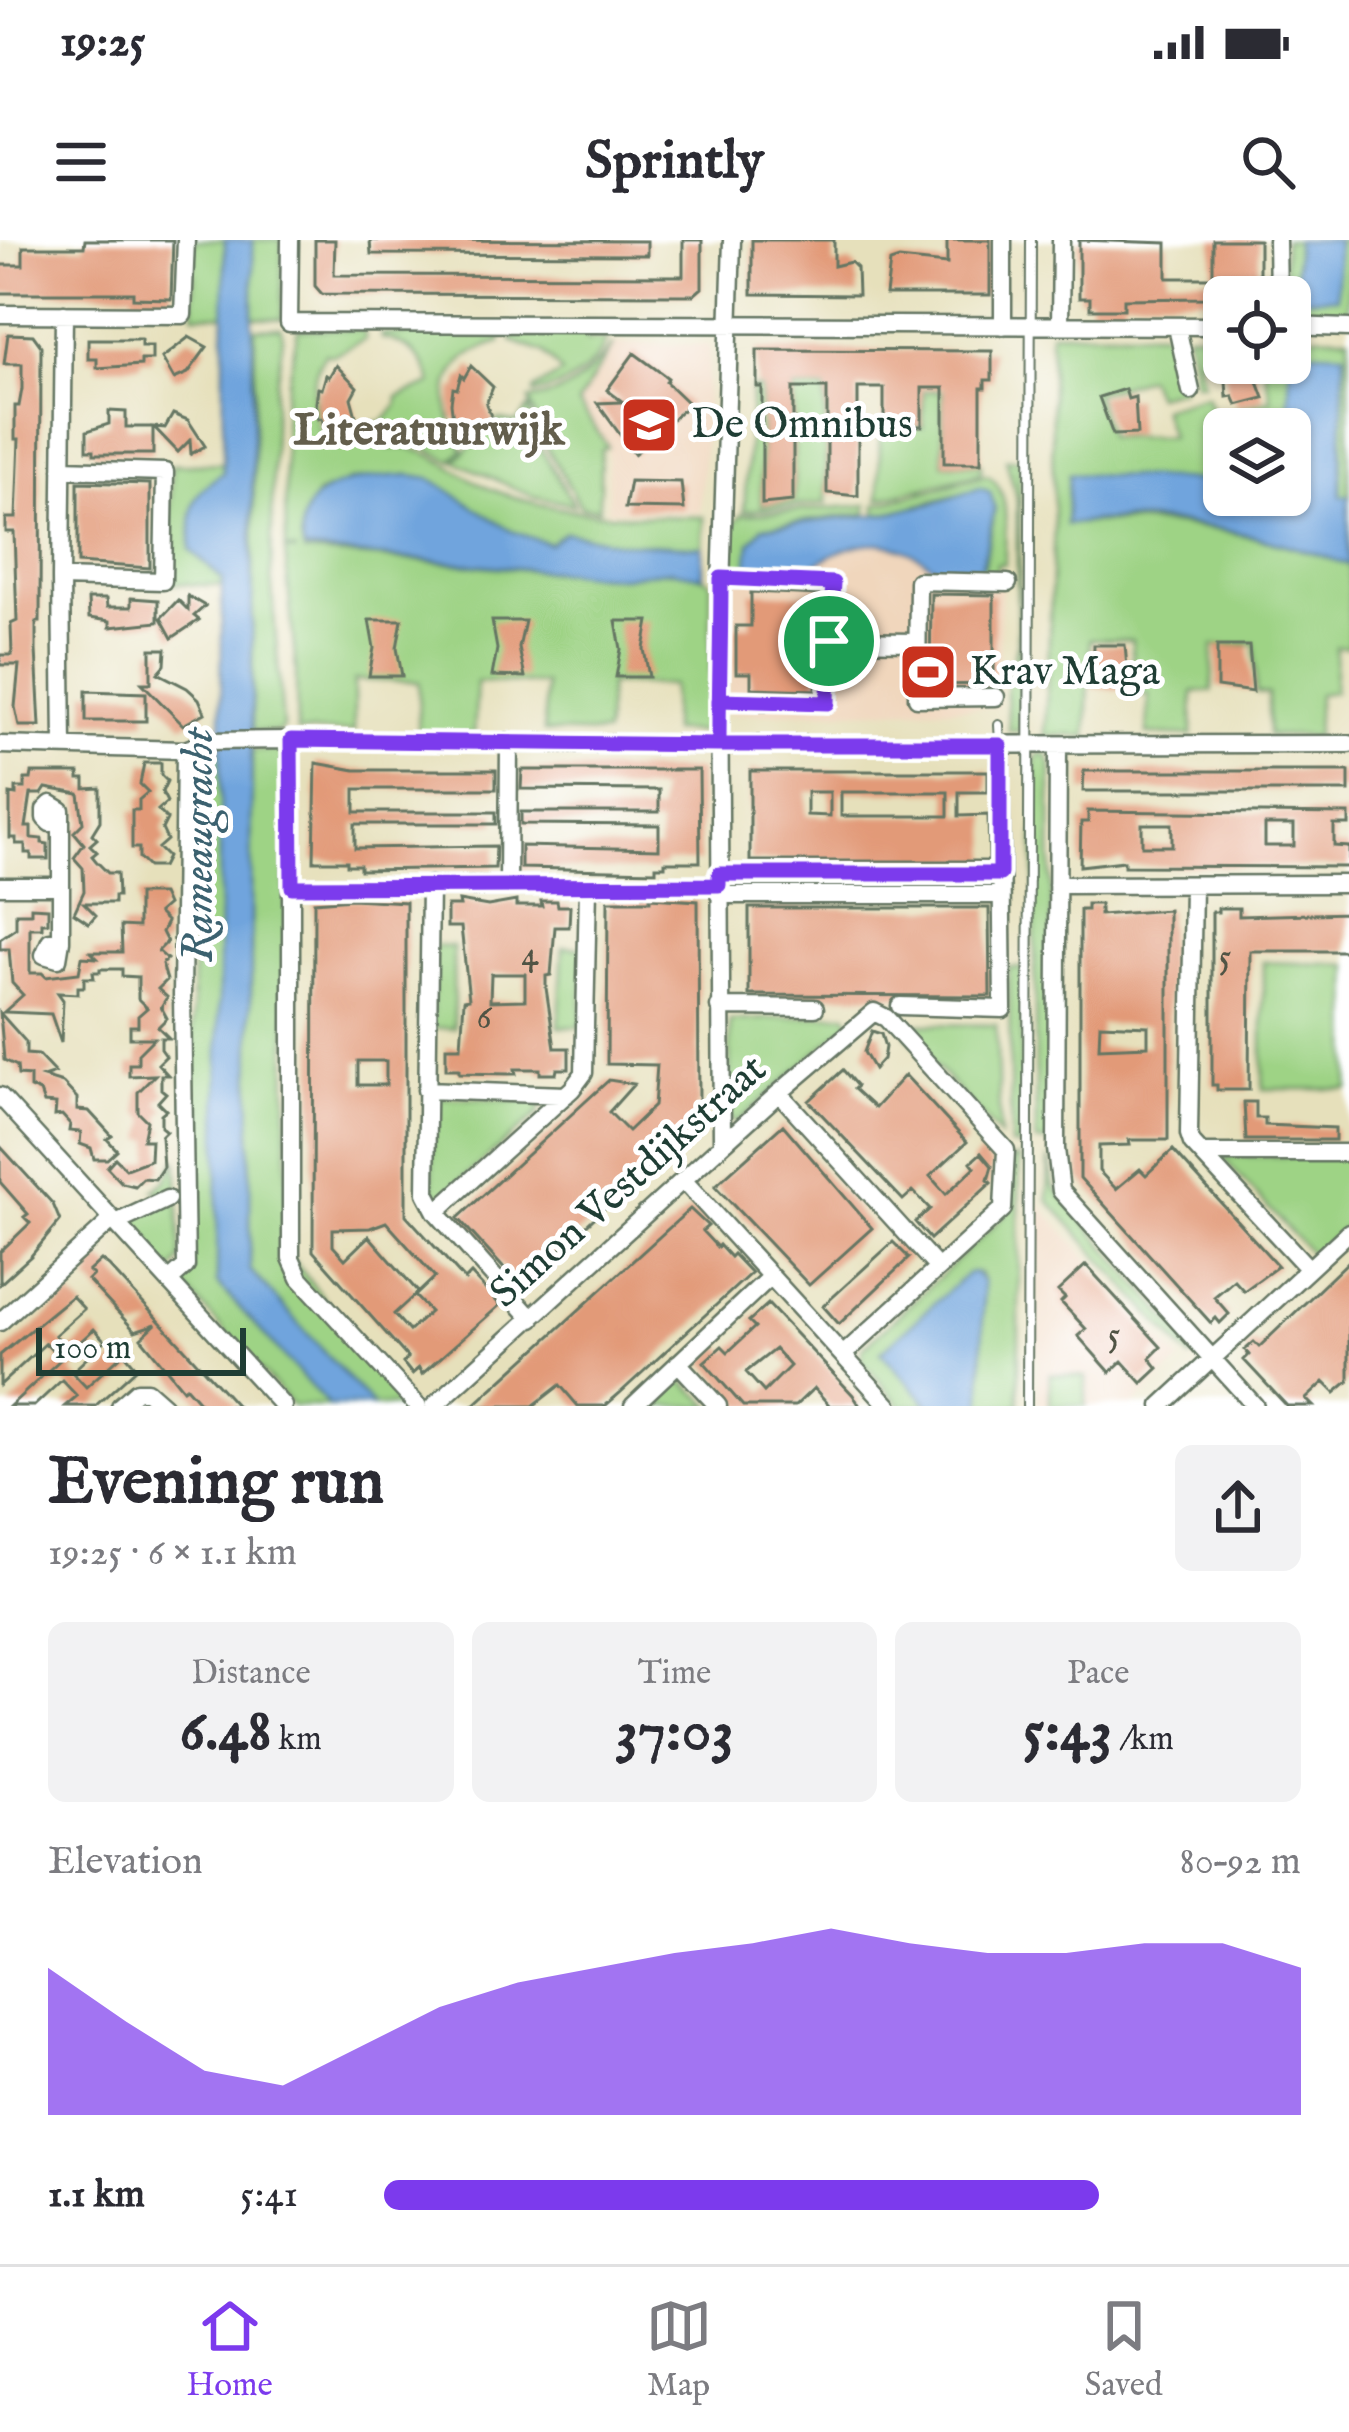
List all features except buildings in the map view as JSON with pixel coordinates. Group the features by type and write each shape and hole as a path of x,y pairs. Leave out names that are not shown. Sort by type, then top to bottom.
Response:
{"street":[{"path":"0,314 183,315 186,240"},
{"path":"290,240 290,323 1203,326"},
{"path":"722,1144 719,700 732,240"},
{"path":"1003,240 1003,326"},
{"path":"1060,325 1061,240"},
{"path":"1277,240 1278,276"},
{"path":"63,746 64,314"},
{"path":"1178,327 1191,392"},
{"path":"1311,327 1349,328"},
{"path":"61,578 163,581 164,472 62,469"},
{"path":"719,700 828,703 833,583 721,578"},
{"path":"996,697 916,698 918,581 1008,583"},
{"path":"829,641 917,642"},
{"path":"0,745 184,750 208,741 291,740 1349,744"},
{"path":"291,740 291,1258 300,1278 418,1406"},
{"path":"508,886 509,742"},
{"path":"900,1006 1003,1009 1000,745"},
{"path":"1058,746 1056,1148 1061,1191 1255,1406"},
{"path":"169,1281 186,1266 184,750"},
{"path":"61,823 61,941"},
{"path":"292,887 588,887 1000,874"},
{"path":"719,884 1000,895"},
{"path":"1057,885 1349,884"},
{"path":"430,885 427,1193 436,1212 532,1318"},
{"path":"1192,885 1190,1134 1308,1268"},
{"path":"0,886 62,886"},
{"path":"436,1212 566,1095 584,1072 588,887"},
{"path":"719,1007 815,1008"},
{"name":"Simon Vestdijkstraat","path":"434,1406 874,1012 886,1018 1006,1150 1003,1210 938,1267"},
{"path":"426,1090 566,1095"},
{"path":"779,1093 938,1267 844,1354"},
{"path":"0,1096 283,1406"},
{"path":"1202,1153 1349,1153"},
{"path":"684,1180 889,1406"},
{"path":"0,1322 115,1221 167,1198"},
{"path":"1161,1406 1349,1232"},
{"path":"633,1406 770,1277"},
{"path":"678,1363 718,1406"},
{"path":"120,1406 137,1391 147,1390 164,1406"}],"lane":[{"path":"1027,1406 1030,240"},
{"path":"999,724 1000,745"}],"shaded area":[{"name":"De Omnibus","path":"614,344 710,345 700,513 608,510 608,447 578,403"},
{"path":"868,526 1002,586 997,707 727,714 736,556"},
{"path":"1038,1202 1180,1361 1133,1406 1038,1406"}],"green space":[{"path":"194,240 225,240 225,315 194,314"},
{"path":"253,240 282,240 282,319 253,317"},
{"path":"1284,240 1349,240 1348,318 1311,317 1311,276 1284,276"},
{"path":"281,328 274,398 271,575 283,727 279,732 252,731 255,329"},
{"path":"298,329 364,330 365,339 332,355 325,353 316,372 319,431 339,447 362,423 383,422 397,406 398,397 432,384 414,353 381,334 501,334 501,342 466,358 449,383 449,414 463,449 451,461 401,439 387,442 389,448 416,450 479,484 543,505 596,513 704,517 703,547 621,543 565,532 551,545 511,531 430,479 410,475 352,480 317,494 301,538 304,552 622,577 668,571 701,576 711,582 711,723 705,732 671,731 672,685 609,684 605,734 544,732 545,684 477,682 474,735 418,733 419,682 354,680 354,732 297,732 285,551 297,551 286,549 284,401"},
{"path":"520,329 587,329 587,340 607,339 578,376 534,394 562,373 543,352 512,341 513,333"},
{"path":"1050,332 1163,332 1180,366 1181,389 1155,395 1147,377 1095,394 1108,437 1170,437 1161,408 1206,395 1211,408 1203,408 1203,482 1069,474 1066,524 1209,529 1278,543 1349,565 1349,647 1336,647 1334,692 1318,694 1316,736 1268,735 1268,694 1256,693 1255,644 1213,646 1212,691 1193,692 1192,736 1147,734 1149,695 1132,693 1132,640 1090,639 1087,736 1045,735 1054,527"},
{"path":"1187,333 1203,333 1203,358 1197,358 1203,383 1195,382"},
{"path":"1311,335 1349,336 1349,496 1341,497 1345,353 1311,351"},
{"path":"614,344 578,403 608,447 601,449 599,509 581,507 544,442 529,400 556,394 578,382"},
{"path":"1268,384 1290,384 1289,408 1241,408 1271,399"},
{"path":"752,388 760,389 761,505 794,501 794,389 825,390 826,503 744,511"},
{"path":"924,391 942,391 943,464 981,464 981,473 879,499 880,427 923,427"},
{"path":"529,408 533,435 574,505 532,496 455,461 498,420 517,423"},
{"path":"1006,459 1020,459 1019,731 1009,731 1006,693 1017,642 1017,500"},
{"path":"223,463 223,474 197,497 191,524 191,550 222,579 222,586 169,583 172,465"},
{"path":"987,475 1001,491 1004,503 1005,564 997,564 997,576 943,574 984,565 993,521 990,492 969,492 876,514 876,505"},
{"path":"867,505 867,513 763,527 750,543 749,576 730,577 732,525 742,515"},
{"path":"276,750 286,757 287,1252 409,1406 373,1406 250,1270 252,751"},
{"path":"201,751 224,751 217,1283 329,1406 293,1406 181,1283 191,1261 194,759"},
{"path":"1038,754 1047,754 1051,766 1052,1142 1036,1142 1034,768"},
{"path":"433,946 453,947 454,1028 432,1028"},
{"path":"563,947 584,948 581,1027 559,1027"},
{"path":"1263,962 1349,965 1349,1089 1263,1089"},
{"path":"1009,968 1022,968 1020,1146 1011,1145"},
{"path":"846,1014 851,1022 737,1122 730,1120 730,1021"},
{"path":"914,1024 996,1025 1000,1136 907,1035"},
{"path":"440,1097 541,1102 539,1113 439,1199 433,1189 432,1105"},
{"path":"1221,1156 1349,1157 1349,1224 1315,1254 1310,1253"},
{"path":"1049,1157 1054,1187 1197,1352 1190,1358 1048,1200"},
{"path":"177,1158 181,1260 173,1270 124,1223 176,1199 175,1194 164,1197 154,1190 166,1181"},
{"path":"1019,1158 1019,1406 982,1406 983,1282 979,1273 971,1272 881,1352 930,1406 901,1406 862,1361 862,1349 1006,1214 1012,1159"},
{"path":"1050,1374 1086,1377 1086,1406 1050,1406"},
{"path":"679,1378 712,1406 643,1406 673,1379"}],"water":[{"path":"225,240 253,240 250,1270 373,1406 329,1406 217,1283 222,579 191,550 197,497 223,473"},
{"path":"1296,240 1337,240 1337,297 1311,298 1311,276 1295,276"},
{"path":"1311,351 1344,352 1341,496 1349,496 1349,565 1210,527 1138,520 1066,525 1069,474 1203,480 1203,516 1311,516 1311,408 1289,408 1289,384 1311,384"},
{"path":"410,475 430,478 511,531 550,544 565,532 621,543 703,547 703,576 669,570 622,577 304,550 302,527 317,497 351,482"},
{"path":"980,488 990,492 995,509 981,568 943,574 907,550 874,543 840,551 803,572 803,577 747,571 750,543 763,527 884,514"},
{"path":"975,1272 983,1282 982,1406 930,1406 881,1352 968,1273"}],"place":[{"name":"De Omnibus","path":"649,425"},
{"name":"Krav Maga","path":"928,672"}],"district":[{"name":"Literatuurwijk","path":"429,431"}],"route":[{"path":"829,641 828,703 719,700 719,745 291,740 292,887 719,885 719,874 1000,874 1000,745 719,745 719,700 719,652 721,578 833,583 829,641"}],"water label":[{"name":"Rameaugracht","path":"199,845"}]}
